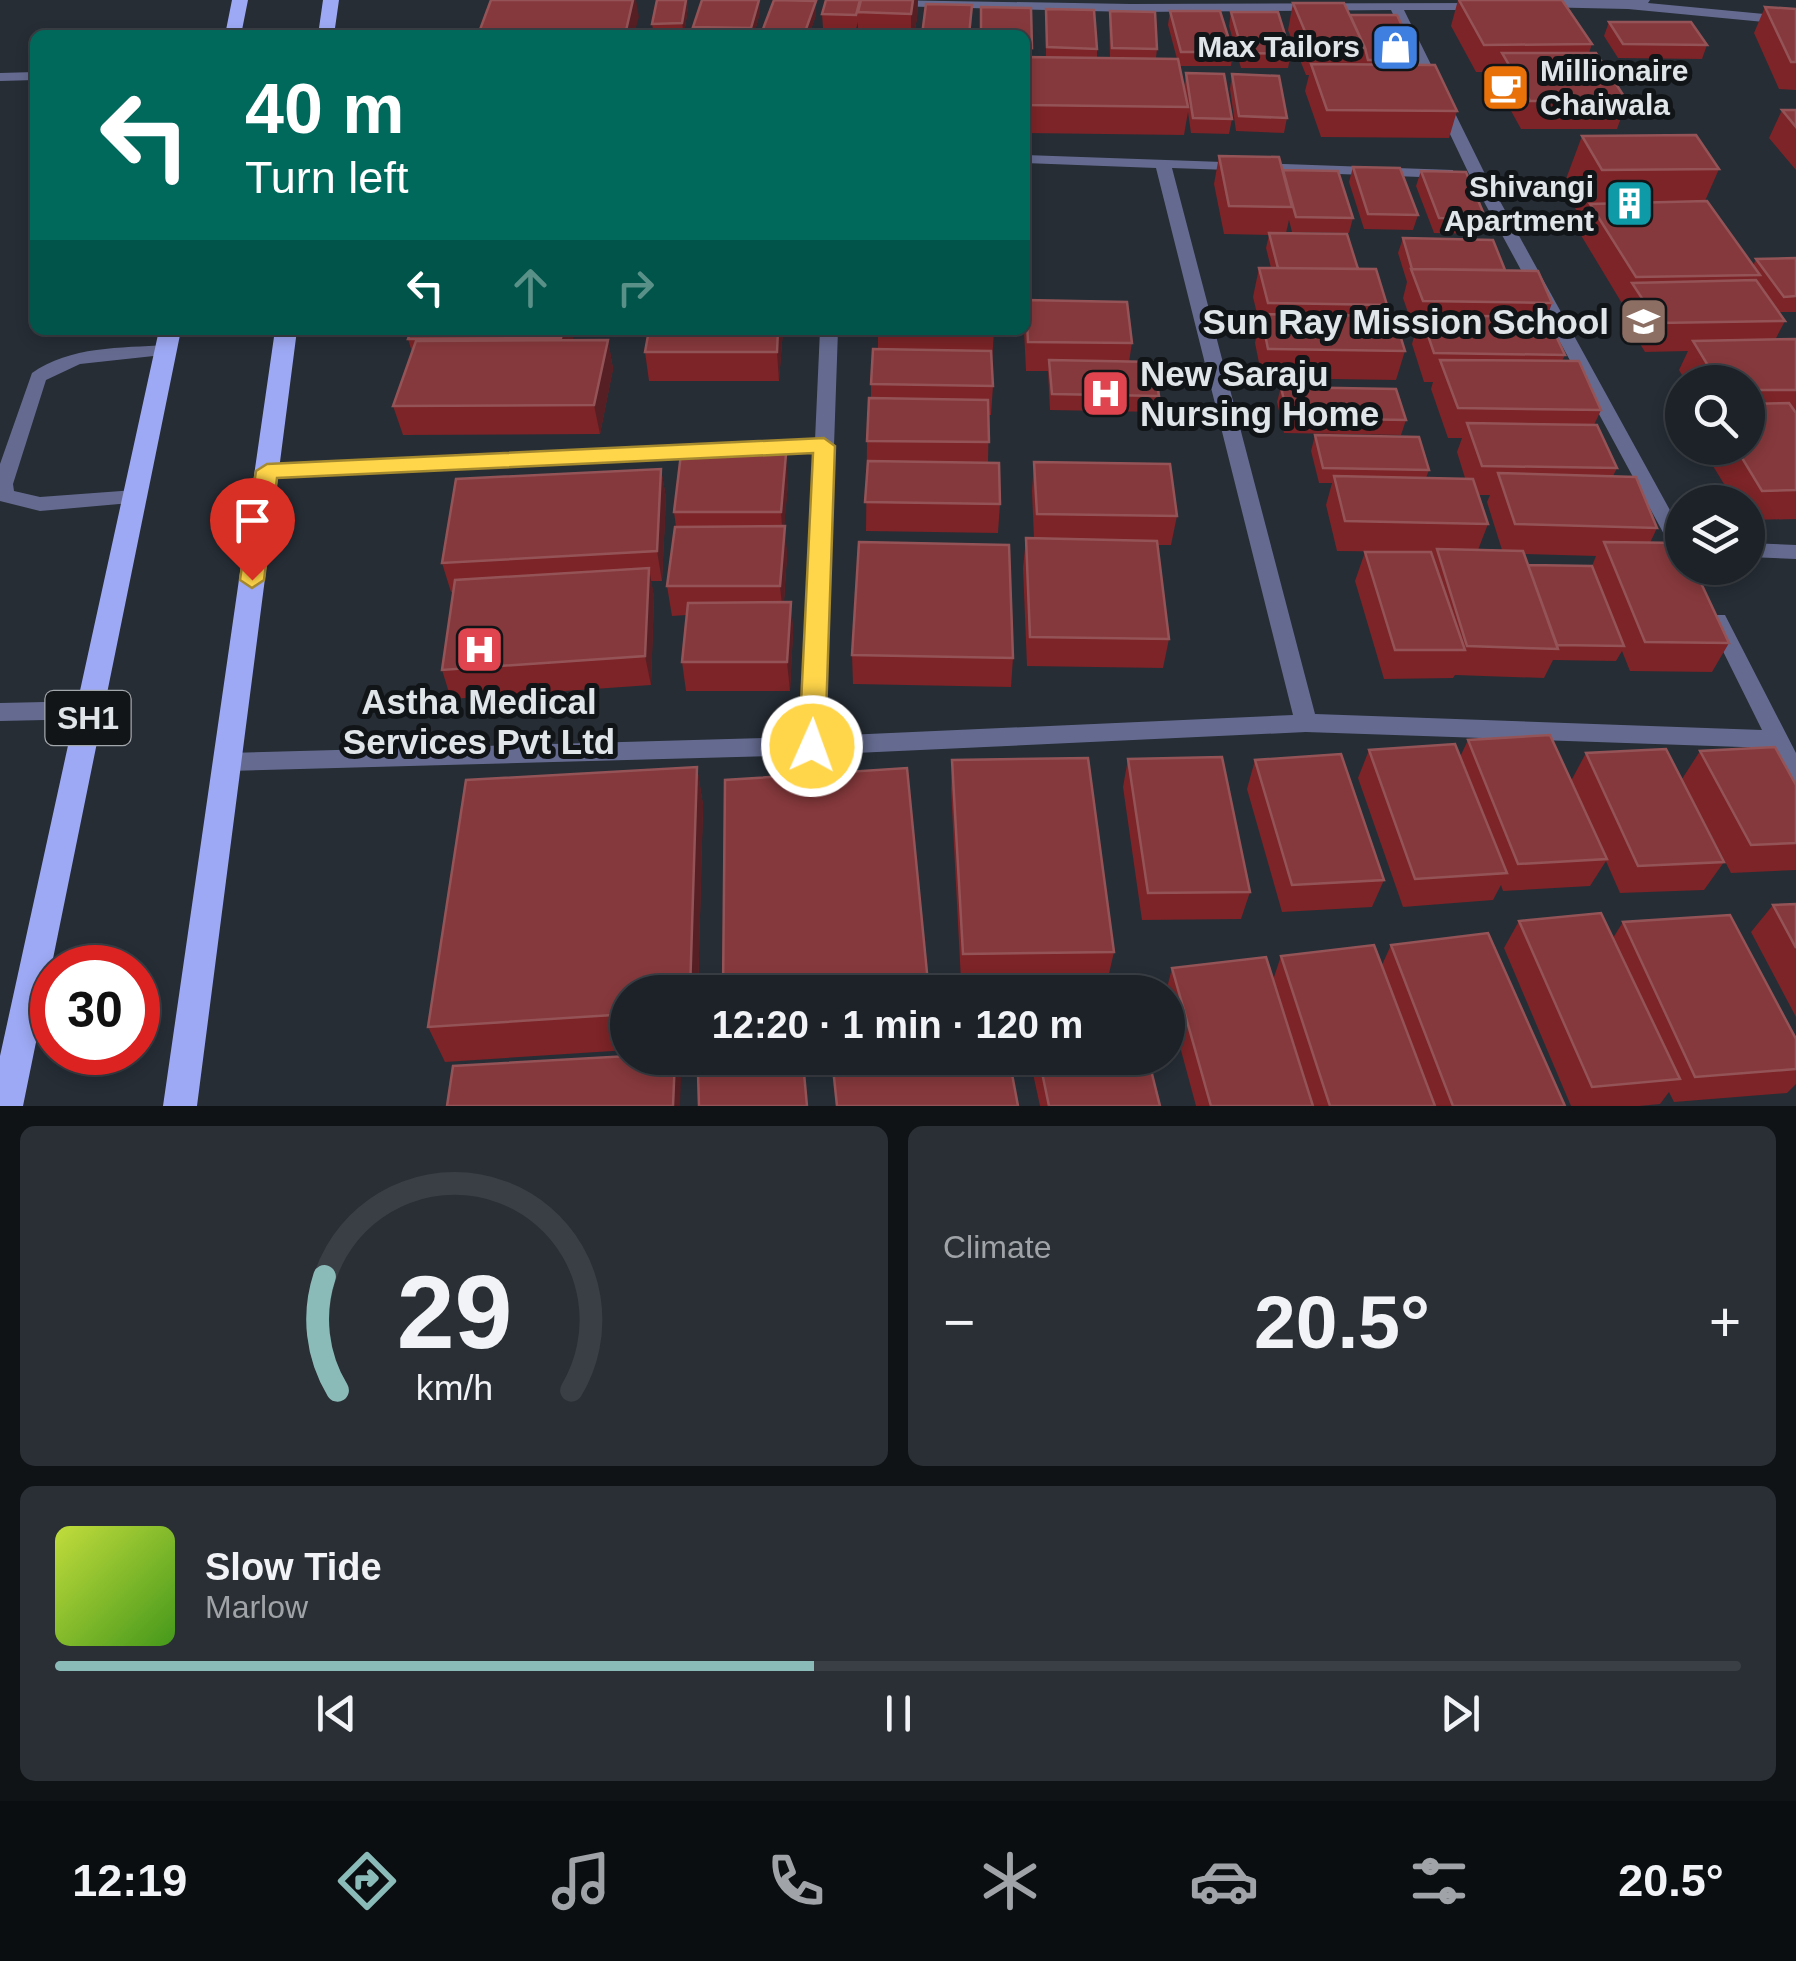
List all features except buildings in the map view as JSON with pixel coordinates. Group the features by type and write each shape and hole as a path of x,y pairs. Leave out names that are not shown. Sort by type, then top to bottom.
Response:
{"main road":[{"path":"234,30 240,0"},
{"path":"327,30 331,0"},
{"path":"180,1106 285,335"},
{"name":"SH1","path":"6,1106 168,340"}],"street":[{"path":"1627,4 1644,0"},
{"path":"866,1 1397,10 1494,6"},
{"path":"1532,4 1627,4 1796,22"},
{"path":"1397,10 1477,174 1665,517"},
{"path":"0,77 30,76"},
{"path":"1030,159 1477,174"},
{"path":"1163,164 1306,723"},
{"path":"812,746 829,335"},
{"path":"135,497 29,503 5,496 3,484 38,377 46,369 168,340"},
{"path":"267,471 824,446"},
{"path":"1765,551 1796,552"},
{"path":"1708,602 1774,739 1796,775"},
{"path":"0,712 90,710"},
{"path":"228,762 812,746 1306,723 1774,739"}],"place":[{"name":"Max Tailors","path":"1395,47"},
{"name":"Millionaire Chaiwala","path":"1505,88"},
{"name":"Shivangi Apartment","path":"1629,204"},
{"name":"Sun Ray Mission School","path":"1644,322"},
{"name":"New Saraju Nursing Home","path":"1105,394"},
{"name":"Astha Medical Services Pvt Ltd","path":"479,650"}],"route":[{"path":"252,580 267,471 824,446 812,746"}]}
